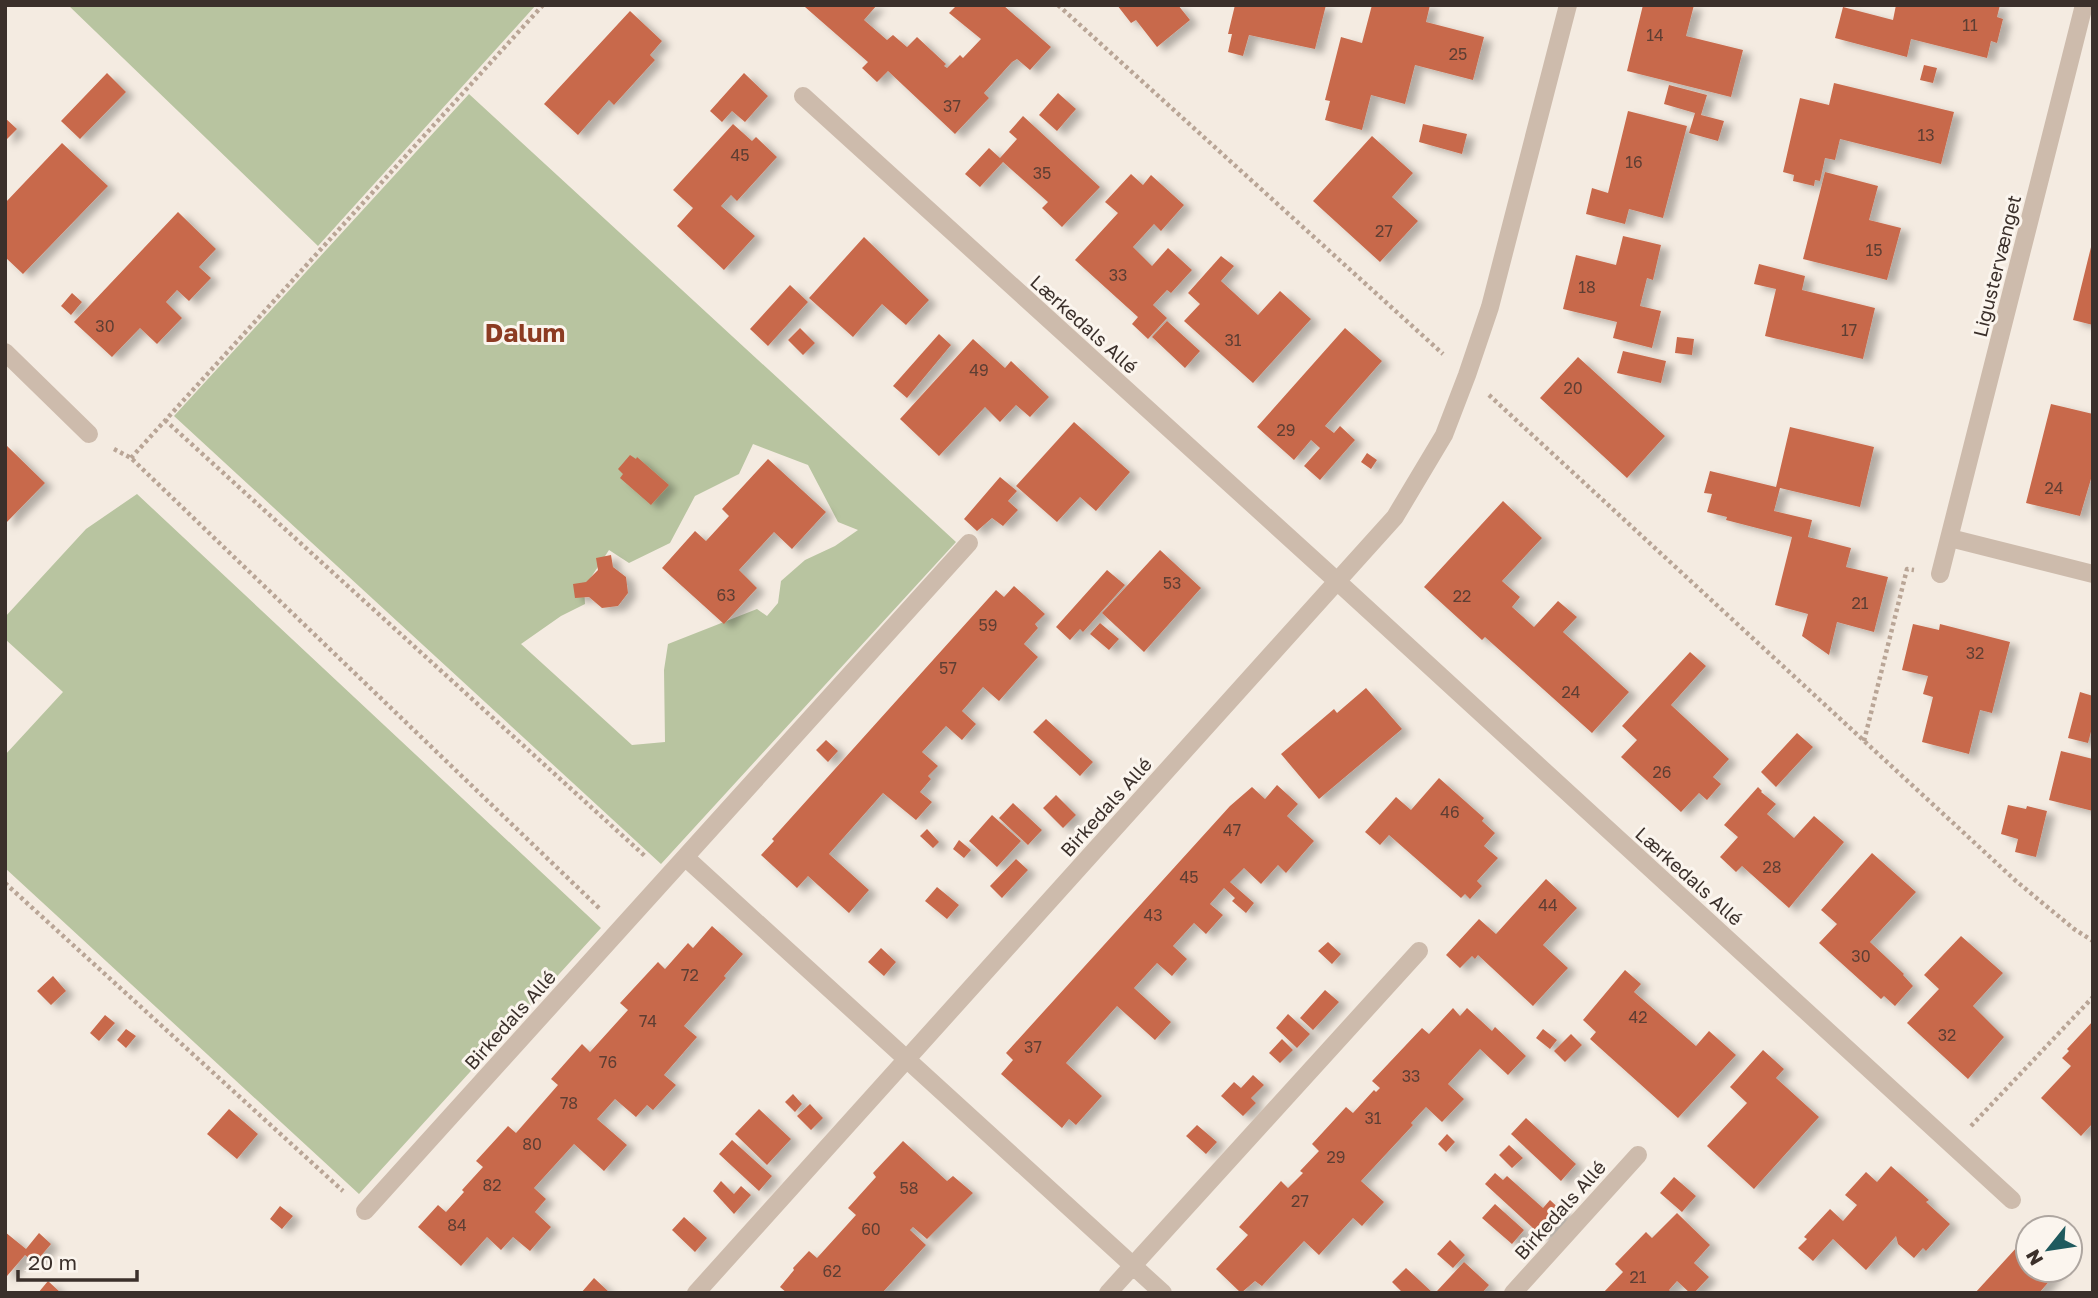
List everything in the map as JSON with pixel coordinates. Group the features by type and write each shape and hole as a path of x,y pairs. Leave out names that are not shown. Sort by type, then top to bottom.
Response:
{"street":[{"path":"1338,582 1395,517 1444,435 1490,307 1568,5"},
{"name":"Ligustervænget","path":"1940,574 2084,5"},
{"name":"Lærkedals Allé","path":"803,96 2012,1200"},
{"path":"5,352 89,434"},
{"path":"1950,538 2093,574"},
{"name":"Birkedals Allé","path":"365,1211 969,543"},
{"name":"Birkedals Allé","path":"696,1293 1338,582"},
{"path":"685,857 1163,1293"},
{"path":"1108,1293 1419,951"},
{"name":"Birkedals Allé","path":"1513,1293 1638,1155"}],"path":[{"path":"131,458 543,5"},
{"path":"1058,5 1467,375 2016,881 2074,929 2093,941"},
{"path":"165,419 667,877"},
{"path":"89,434 131,458 621,929"},
{"path":"1864,741 1907,569 1940,574"},
{"path":"5,883 365,1211"},
{"path":"1952,1146 2093,997"}],"green space":[{"path":"68,5 536,5 318,246"},
{"path":"469,94 956,542 661,864 174,416","holes":["753,444 808,465 838,522 858,530 835,546 805,560 781,581 778,603 767,616 757,609 668,644 664,670 665,742 632,745 521,644 561,616 585,604 584,588 609,550 629,563 670,543 695,496 739,474"]},
{"path":"137,494 601,928 359,1194 5,868 5,755 63,692 5,639 5,617 86,529"}],"building":[{"path":"877,5 864,20 887,40 893,35 907,47 917,37 947,68 960,55 963,58 981,39 949,13 957,5 1003,5 1051,47 1030,70 1017,59 1012,62 984,93 989,98 955,134 888,71 877,82 862,68 868,62 805,7"},
{"path":"1117,5 1178,5 1190,20 1157,47 1136,20 1131,23"},
{"path":"1235,5 1326,5 1315,49 1249,35 1243,56 1228,52 1232,34 1228,34"},
{"path":"1372,5 1430,5 1426,22 1484,37 1473,80 1415,65 1405,104 1371,95 1362,130 1325,120 1330,101 1325,100 1341,37 1362,43"},
{"path":"1643,5 1694,5 1686,36 1743,50 1731,97 1627,71"},
{"path":"1896,5 2000,5 1997,17 2003,19 1997,43 1991,41 1987,58 1911,39 1907,57 1835,38 1843,7 1893,20"},
{"path":"630,11 662,41 650,55 655,60 614,105 609,100 578,135 544,104"},
{"path":"1924,65 1937,68 1933,83 1920,80"},
{"path":"107,73 126,92 80,139 61,121"},
{"path":"744,73 768,96 745,122 732,111 722,122 710,111"},
{"path":"1834,83 1954,112 1941,164 1840,139 1835,160 1825,158 1820,181 1815,180 1814,186 1793,181 1794,175 1783,172 1800,98 1829,105"},
{"path":"1669,85 1707,95 1701,115 1724,121 1718,141 1689,133 1695,113 1664,104"},
{"path":"1058,93 1076,109 1057,131 1039,115"},
{"path":"1628,111 1687,126 1663,218 1629,209 1625,224 1586,214 1592,188 1608,193"},
{"path":"1023,116 1100,187 1062,227 1042,208 1048,202 1003,162 980,187 965,174 989,148 1000,158 1017,139 1009,132"},
{"path":"5,118 17,129 5,141"},
{"path":"733,124 752,141 756,137 777,157 737,201 731,195 721,206 755,236 724,270 677,226 693,208 673,190"},
{"path":"1423,124 1467,134 1462,154 1419,142"},
{"path":"1372,136 1413,173 1392,197 1418,221 1380,262 1313,201"},
{"path":"62,143 108,186 23,274 5,257 5,203"},
{"path":"1825,172 1878,186 1869,220 1901,228 1887,280 1803,259"},
{"path":"1131,174 1143,185 1151,175 1184,205 1161,231 1154,224 1133,247 1152,266 1168,248 1192,270 1171,293 1167,290 1153,305 1167,318 1148,339 1132,324 1138,317 1075,260 1118,213 1105,202"},
{"path":"178,212 216,249 199,267 211,278 189,301 177,290 166,302 182,318 157,344 140,328 112,357 74,322"},
{"path":"1623,236 1661,245 1653,280 1647,278 1640,306 1661,311 1652,348 1613,338 1617,322 1563,309 1576,255 1616,265"},
{"path":"864,237 929,300 906,325 882,304 853,337 809,298"},
{"path":"2093,243 2093,325 2073,320"},
{"path":"1221,256 1234,266 1221,281 1258,315 1280,291 1311,319 1253,383 1184,321 1200,304 1188,293"},
{"path":"1759,264 1805,276 1802,290 1875,308 1863,359 1765,336 1776,289 1754,284"},
{"path":"790,285 808,302 768,346 750,329"},
{"path":"72,293 82,302 71,315 61,306"},
{"path":"1167,321 1200,351 1185,368 1152,337"},
{"path":"800,328 815,343 803,355 788,340"},
{"path":"1345,328 1382,361 1325,426 1334,433 1340,426 1355,440 1320,480 1304,466 1320,448 1311,440 1294,460 1257,427"},
{"path":"939,334 951,345 907,398 893,386"},
{"path":"1677,337 1694,339 1692,355 1675,353"},
{"path":"973,339 1005,368 1011,361 1049,397 1030,417 1016,405 1000,422 985,407 939,456 900,419"},
{"path":"1623,351 1666,361 1661,383 1617,373"},
{"path":"1578,357 1665,436 1627,478 1540,398"},
{"path":"2051,404 2093,414 2093,472 2080,516 2026,503"},
{"path":"1074,422 1130,472 1096,511 1080,497 1057,522 1016,486"},
{"path":"1790,427 1874,447 1860,507 1780,488 1774,511 1812,520 1808,537 1851,548 1846,567 1888,577 1874,632 1837,622 1829,655 1802,636 1808,614 1775,605 1792,537 1726,520 1727,517 1707,512 1712,494 1704,493 1710,471 1776,487"},
{"path":"5,444 45,483 5,524"},
{"path":"1367,453 1377,460 1371,469 1361,462"},
{"path":"630,455 636,459 637,457 669,485 651,505 620,478 623,474 618,469"},
{"path":"768,459 826,512 792,549 774,532 739,570 757,588 724,624 662,568 695,531 706,541 729,516 722,509"},
{"path":"1000,477 1017,491 1008,501 1018,510 1003,526 992,518 977,531 964,519"},
{"path":"1503,501 1542,538 1502,581 1520,597 1512,607 1534,627 1558,601 1577,617 1563,632 1629,692 1592,733 1485,637 1482,640 1424,587"},
{"path":"1160,550 1201,588 1144,652 1102,613"},
{"path":"611,555 613,567 626,577 628,593 618,606 602,608 589,597 575,598 573,584 586,582 598,570 596,558"},
{"path":"1107,570 1125,585 1083,632 1080,629 1070,640 1056,627"},
{"path":"1014,586 1045,614 1035,624 1038,628 1024,644 1038,657 999,701 983,687 962,711 976,724 962,740 946,726 922,752 938,766 928,776 931,779 920,792 932,802 916,820 883,793 829,854 869,890 849,913 808,876 797,888 761,855 774,841 772,839 996,590 1004,597"},
{"path":"1100,623 1119,639 1109,650 1090,634"},
{"path":"1913,624 1939,630 1940,624 2010,642 1992,713 1980,710 1969,754 1922,742 1933,697 1923,694 1928,676 1902,670"},
{"path":"1690,652 1706,666 1671,705 1729,759 1713,777 1721,784 1707,800 1699,793 1681,812 1621,757 1637,740 1622,726"},
{"path":"1366,688 1402,729 1319,799 1281,754 1334,709 1337,713"},
{"path":"2080,692 2093,696 2093,724 2088,743 2068,738"},
{"path":"1046,719 1093,762 1080,776 1033,732"},
{"path":"1797,733 1813,747 1776,787 1761,772"},
{"path":"826,740 838,751 828,762 816,750"},
{"path":"2061,751 2093,759 2093,811 2049,800"},
{"path":"1439,778 1484,818 1482,821 1495,833 1484,846 1498,858 1477,881 1482,886 1470,899 1465,894 1461,898 1389,835 1380,845 1365,832 1396,797 1411,810"},
{"path":"1277,785 1298,804 1287,816 1314,841 1286,873 1278,865 1261,884 1244,868 1230,882 1254,903 1246,913 1232,901 1235,898 1224,888 1210,904 1223,915 1206,934 1194,923 1173,946 1187,959 1172,976 1157,963 1134,988 1171,1022 1155,1040 1117,1006 1066,1063 1102,1096 1076,1125 1069,1119 1062,1128 1001,1074 1013,1060 1006,1053 1230,806 1252,787 1265,799"},
{"path":"1758,787 1776,804 1767,814 1794,838 1814,816 1844,842 1789,908 1742,866 1736,872 1720,857 1738,837 1724,825"},
{"path":"1056,795 1076,815 1063,828 1043,808"},
{"path":"1013,803 1042,830 1028,845 999,818"},
{"path":"2008,805 2047,811 2036,857 2015,852 2018,839 2001,834"},
{"path":"992,815 1021,841 997,867 969,841"},
{"path":"927,829 939,842 933,848 920,836"},
{"path":"959,840 971,850 964,858 953,849"},
{"path":"1872,853 1916,892 1870,942 1913,986 1895,1006 1884,996 1881,999 1819,943 1837,924 1821,910"},
{"path":"1016,859 1028,870 1002,898 990,886"},
{"path":"1546,879 1577,908 1543,945 1568,968 1533,1006 1478,955 1475,959 1472,956 1460,968 1446,955 1479,919 1496,934"},
{"path":"937,887 959,905 947,919 925,901"},
{"path":"712,926 743,954 684,1026 697,1037 664,1075 676,1085 653,1110 647,1105 636,1117 615,1099 597,1119 627,1145 604,1171 574,1144 534,1188 546,1199 535,1212 551,1227 530,1251 513,1237 501,1250 487,1237 461,1266 418,1227 438,1205 446,1212 483,1167 476,1161 508,1126 516,1133 558,1085 551,1079 582,1044 590,1052 628,1010 620,1003 658,962 665,969 688,943 693,948"},
{"path":"1961,936 2003,973 1973,1006 2004,1037 1968,1079 1907,1023 1939,989 1924,975"},
{"path":"1328,942 1341,954 1332,964 1318,951"},
{"path":"881,948 896,962 884,976 868,962"},
{"path":"1625,970 1641,984 1634,992 1696,1046 1709,1031 1736,1055 1678,1118 1590,1039 1596,1032 1583,1020"},
{"path":"53,976 66,991 51,1005 37,991"},
{"path":"1325,990 1339,1002 1313,1030 1300,1018"},
{"path":"1453,1008 1460,1016 1467,1008 1492,1031 1495,1027 1526,1056 1508,1075 1480,1049 1448,1084 1464,1099 1442,1122 1426,1107 1411,1123 1413,1125 1361,1181 1384,1202 1362,1226 1353,1218 1319,1255 1304,1241 1262,1286 1255,1281 1241,1293 1216,1269 1248,1235 1239,1227 1281,1181 1288,1188 1303,1173 1300,1171 1319,1151 1312,1144 1346,1107 1353,1113 1374,1090 1376,1092 1380,1088 1372,1081 1422,1028 1429,1034"},
{"path":"1288,1014 1310,1034 1297,1048 1276,1028"},
{"path":"105,1015 115,1023 99,1041 90,1033"},
{"path":"2093,1021 2093,1123 2081,1136 2041,1098 2071,1066 2062,1058"},
{"path":"126,1029 136,1036 126,1048 117,1040"},
{"path":"1543,1029 1557,1040 1550,1049 1536,1038"},
{"path":"1571,1034 1582,1045 1565,1062 1554,1051"},
{"path":"1282,1039 1293,1050 1280,1063 1269,1053"},
{"path":"1763,1050 1784,1069 1776,1078 1819,1117 1754,1189 1707,1146 1747,1103 1730,1087"},
{"path":"1253,1075 1264,1085 1251,1098 1256,1103 1243,1116 1221,1096 1234,1082 1241,1088"},
{"path":"793,1094 802,1104 795,1112 785,1102"},
{"path":"810,1104 823,1118 811,1130 797,1116"},
{"path":"229,1109 258,1134 237,1159 207,1134"},
{"path":"759,1109 791,1139 767,1165 735,1134"},
{"path":"1526,1118 1576,1164 1561,1181 1511,1134"},
{"path":"1197,1125 1217,1142 1206,1154 1186,1136"},
{"path":"1447,1134 1455,1142 1446,1152 1438,1144"},
{"path":"732,1140 772,1176 759,1191 719,1154"},
{"path":"903,1141 947,1181 953,1176 973,1193 927,1239 913,1227 910,1230 926,1245 882,1293 787,1293 780,1287 793,1268 809,1251 817,1258 856,1215 848,1208 876,1177 873,1173"},
{"path":"1509,1145 1523,1158 1512,1168 1499,1155"},
{"path":"1891,1166 1929,1200 1926,1202 1950,1224 1926,1251 1923,1248 1914,1258 1898,1244 1896,1236 1866,1270 1833,1239 1813,1261 1798,1248 1807,1239 1804,1237 1830,1209 1843,1221 1857,1205 1845,1195 1866,1172 1877,1182"},
{"path":"1495,1173 1503,1180 1507,1176 1543,1208 1550,1200 1566,1215 1545,1239 1485,1184"},
{"path":"1674,1177 1696,1196 1682,1212 1660,1193"},
{"path":"721,1181 734,1194 741,1186 751,1195 734,1214 713,1191"},
{"path":"1495,1204 1524,1230 1512,1244 1482,1218"},
{"path":"280,1206 293,1216 282,1229 270,1219"},
{"path":"1677,1213 1710,1245 1694,1263 1709,1277 1694,1293 1690,1293 1677,1281 1669,1290 1672,1293 1603,1293 1623,1272 1615,1264 1646,1232 1652,1238"},
{"path":"684,1217 707,1238 695,1252 672,1230"},
{"path":"5,1232 26,1249 39,1233 51,1244 35,1263 25,1255 7,1276"},
{"path":"1450,1240 1465,1255 1453,1268 1437,1254"},
{"path":"2014,1250 2014,1284 2047,1284 2039,1293 1975,1293"},
{"path":"1464,1262 1489,1285 1482,1293 1439,1293 1437,1291"},
{"path":"1406,1268 1433,1293 1403,1293 1392,1282"},
{"path":"594,1278 610,1293 581,1293"},
{"path":"48,1281 61,1293 38,1293"}],"district":[{"name":"Dalum","path":"525,333"}]}
